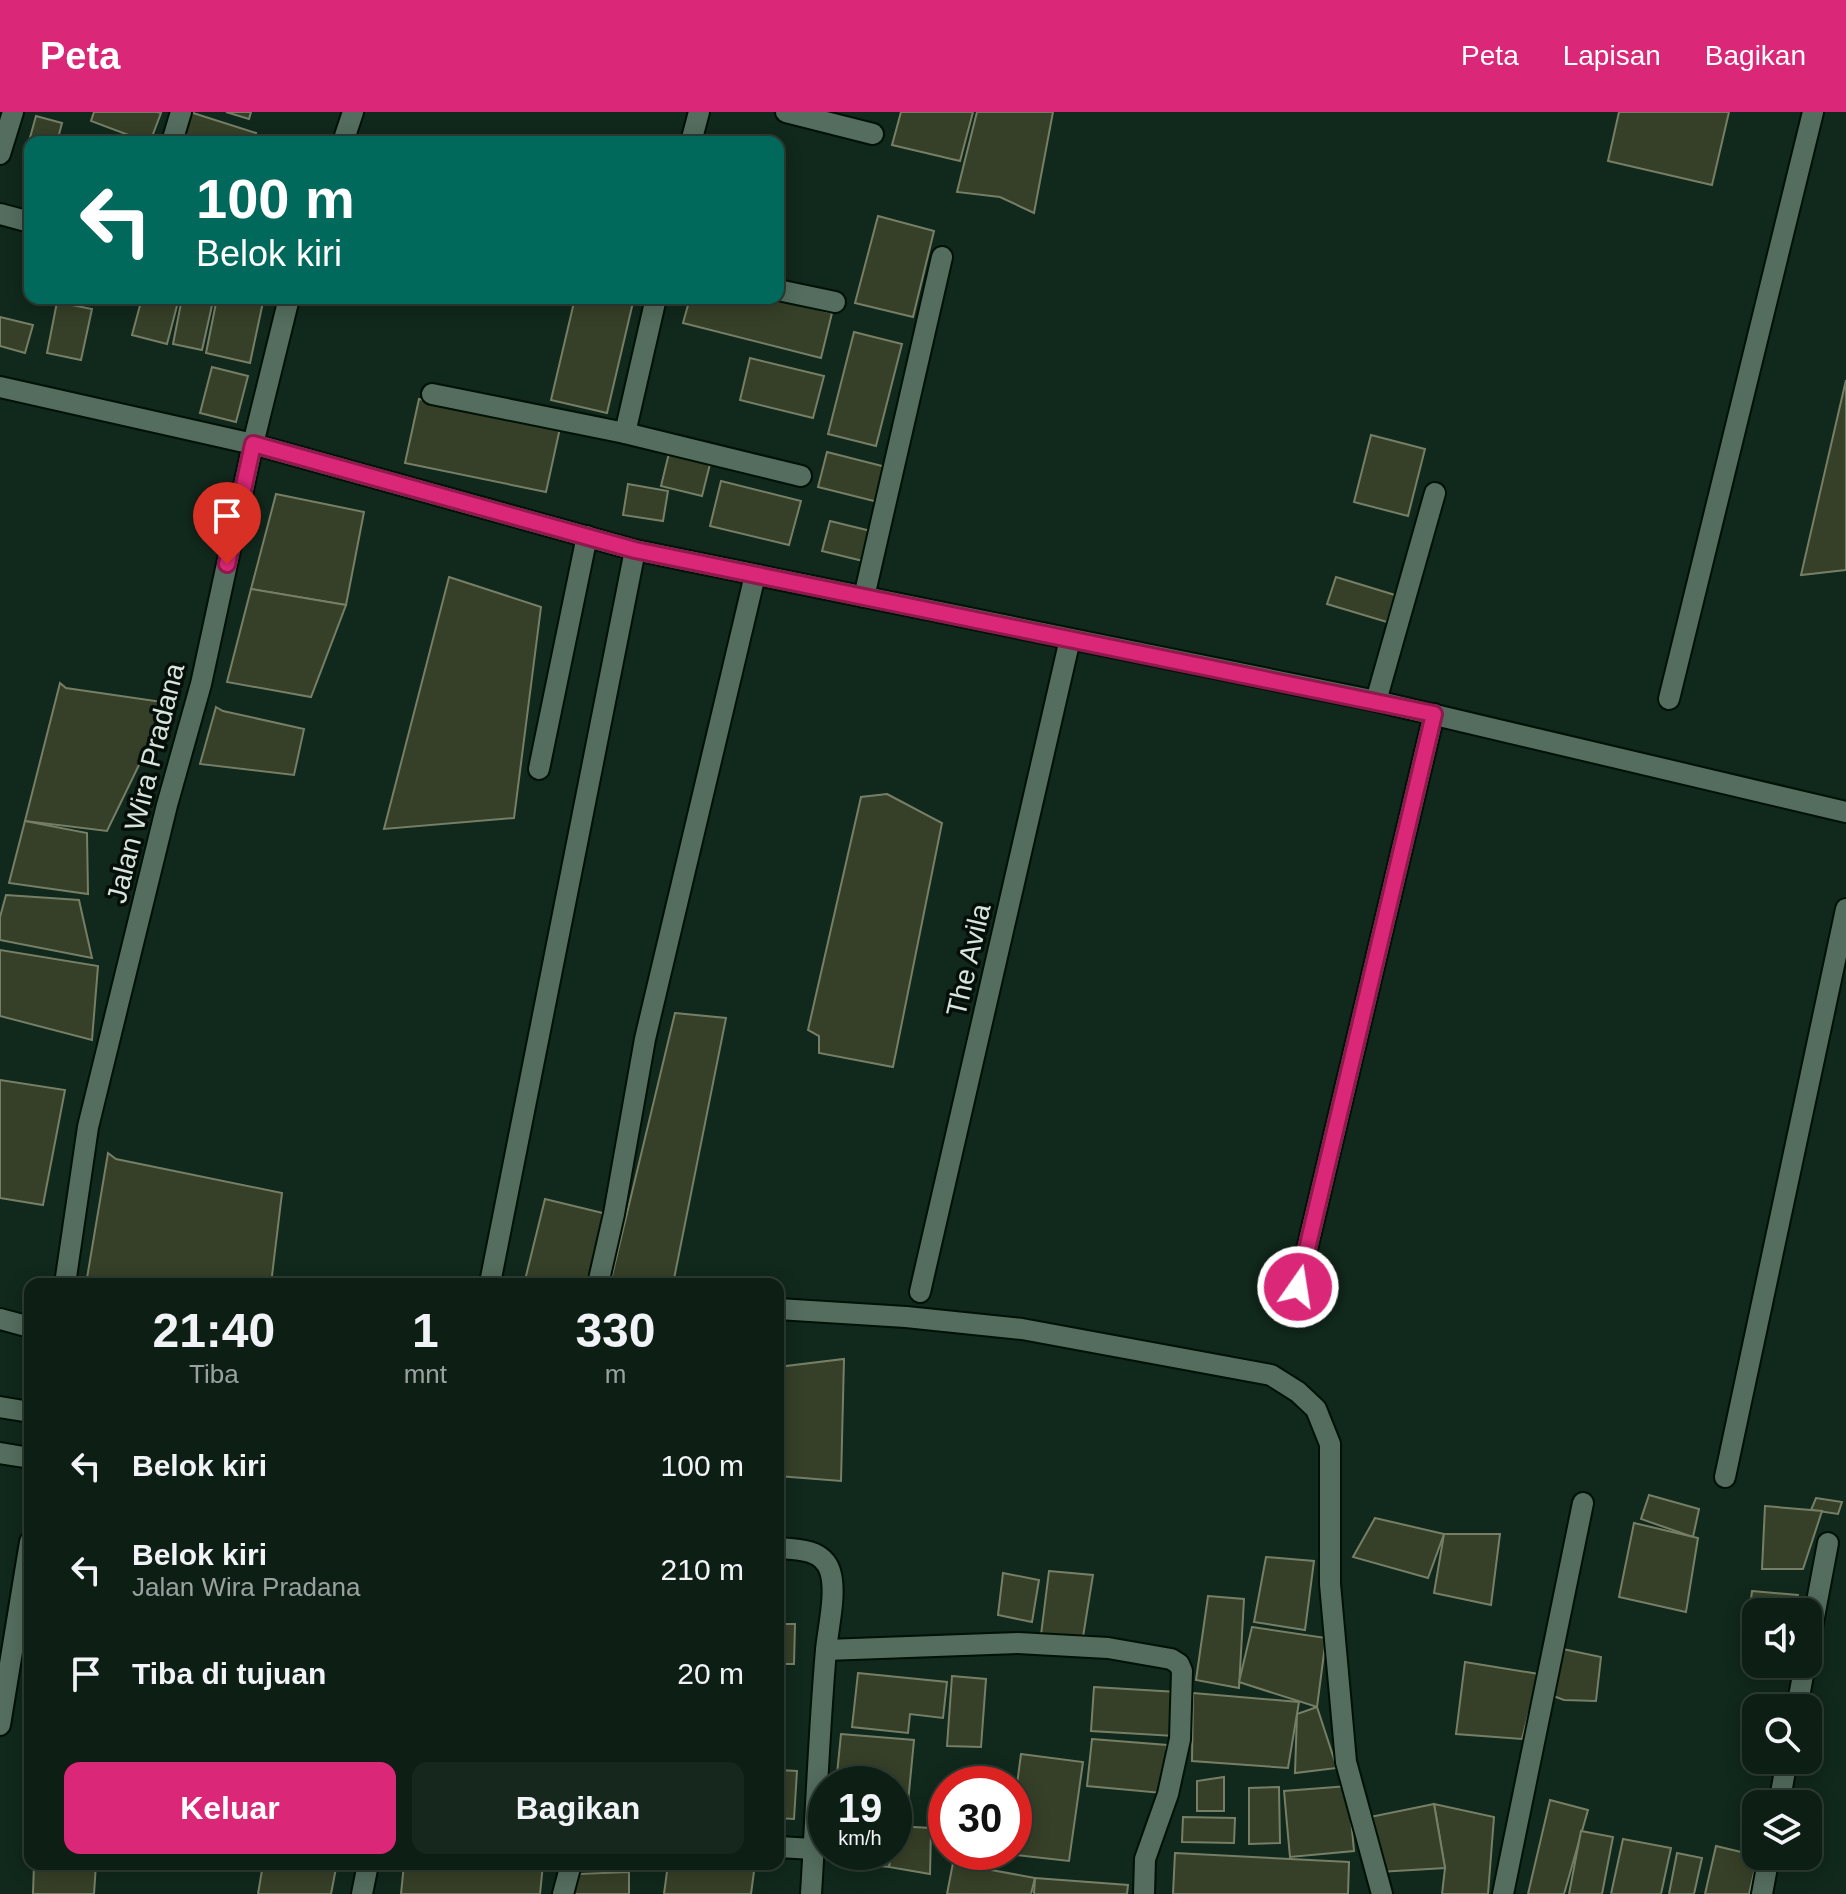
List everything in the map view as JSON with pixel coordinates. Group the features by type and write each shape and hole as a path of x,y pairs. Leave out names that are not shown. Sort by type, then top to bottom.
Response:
{"street":[{"path":"0,154 13,112"},
{"path":"174,136 181,112"},
{"path":"345,136 353,112"},
{"path":"693,136 699,112"},
{"path":"786,112 873,134"},
{"path":"1669,699 1813,112"},
{"path":"0,214 24,220"},
{"path":"864,597 942,257"},
{"path":"784,291 835,302"},
{"name":"Jalan Wira Pradana","path":"66,1278 88,1127 167,805 201,684 253,444 288,304"},
{"path":"625,433 655,304"},
{"path":"0,387 253,444 635,550 1376,701 1846,812"},
{"path":"432,394 625,433 801,476"},
{"path":"1376,701 1435,493"},
{"path":"539,769 587,536"},
{"path":"491,1278 635,550"},
{"path":"599,1278 645,1039 755,575"},
{"name":"The Avila","path":"920,1292 1070,639"},
{"path":"1298,1287 1434,714"},
{"path":"1725,1477 1846,909"},
{"path":"784,1309 906,1317 1022,1329 1271,1375 1298,1392 1316,1409 1330,1444 1330,1584 1346,1762 1382,1894"},
{"path":"0,1319 24,1325"},
{"path":"0,1407 24,1411"},
{"path":"0,1453 24,1457"},
{"path":"1503,1894 1583,1503"},
{"path":"1818,1598 1828,1543"},
{"path":"784,1548 807,1550 820,1557 830,1570 832,1600 819,1766"},
{"path":"0,1725 24,1579"},
{"path":"826,1650 1018,1643 1108,1648 1171,1659 1179,1664 1182,1671 1180,1739 1168,1794 1145,1859 1144,1894"},
{"path":"9,1670 24,1672"},
{"path":"784,1847 808,1849"},
{"path":"362,1894 367,1870"},
{"path":"563,1894 569,1870"},
{"path":"811,1894 813,1870"},
{"path":"1762,1894 1766,1870"}],"building":[{"path":"94,112 161,113 152,136 131,136 91,121"},
{"path":"190,112 256,133 255,136 182,136"},
{"path":"226,112 251,112 249,119"},
{"path":"901,112 973,112 960,161 892,145"},
{"path":"977,112 1053,112 1034,213 1000,197 957,192"},
{"path":"1619,112 1729,112 1712,185 1608,161"},
{"path":"36,116 62,123 59,136 30,136"},
{"path":"878,216 934,231 913,317 855,303"},
{"path":"784,301 832,313 821,358 683,323 688,304 784,304"},
{"path":"57,304 92,309 81,360 47,353"},
{"path":"140,304 177,304 167,344 132,335"},
{"path":"181,304 212,304 202,350 173,344"},
{"path":"216,304 263,304 250,363 206,353"},
{"path":"574,304 633,304 607,413 551,400"},
{"path":"0,317 33,325 25,353 0,346"},
{"path":"854,332 902,344 876,446 828,434"},
{"path":"750,358 824,376 813,418 740,400"},
{"path":"212,367 248,376 236,422 200,413"},
{"path":"1846,380 1846,570 1801,575"},
{"path":"419,399 560,428 546,492 405,463"},
{"path":"1371,435 1425,449 1408,516 1354,502"},
{"path":"670,449 711,460 702,496 661,486"},
{"path":"827,452 886,467 878,502 818,487"},
{"path":"721,481 801,501 789,545 710,526"},
{"path":"628,484 668,491 663,521 623,515"},
{"path":"276,494 364,512 346,605 251,589"},
{"path":"830,521 871,531 863,561 822,551"},
{"path":"449,577 541,607 514,818 384,829"},
{"path":"1336,577 1395,595 1387,622 1327,604"},
{"path":"251,589 346,605 311,697 227,682"},
{"path":"60,683 66,688 169,703 107,831 25,821"},
{"path":"216,707 304,729 294,775 200,764"},
{"path":"887,794 942,823 893,1067 819,1053 819,1036 808,1030 861,797"},
{"path":"25,821 87,833 88,894 9,883"},
{"path":"6,895 79,900 92,958 0,940 0,917"},
{"path":"0,950 98,966 92,1040 0,1016"},
{"path":"675,1013 726,1018 674,1278 611,1278"},
{"path":"0,1080 65,1090 43,1205 0,1198"},
{"path":"108,1153 116,1159 282,1193 272,1278 87,1278"},
{"path":"545,1199 611,1215 594,1278 525,1278"},
{"path":"844,1359 841,1481 784,1476 784,1366"},
{"path":"1649,1495 1699,1509 1693,1537 1641,1519"},
{"path":"1816,1498 1842,1502 1838,1514 1811,1510"},
{"path":"1765,1506 1822,1511 1803,1569 1762,1569"},
{"path":"1375,1518 1444,1534 1428,1578 1353,1557"},
{"path":"1634,1523 1698,1538 1686,1612 1619,1597"},
{"path":"1444,1534 1500,1534 1491,1605 1434,1593"},
{"path":"1266,1557 1314,1561 1305,1630 1254,1622"},
{"path":"1049,1571 1093,1575 1083,1637 1041,1635"},
{"path":"1003,1573 1039,1580 1032,1622 998,1615"},
{"path":"1752,1591 1798,1595 1797,1598 1751,1598"},
{"path":"1208,1596 1244,1599 1239,1688 1196,1680"},
{"path":"784,1624 795,1624 794,1664 784,1664"},
{"path":"1252,1627 1326,1638 1317,1707 1239,1682"},
{"path":"1558,1648 1601,1657 1596,1701 1564,1700 1548,1694"},
{"path":"1465,1662 1539,1674 1522,1739 1456,1734"},
{"path":"858,1673 947,1682 943,1718 910,1714 908,1733 852,1727"},
{"path":"952,1676 986,1679 981,1747 947,1746"},
{"path":"1094,1687 1177,1692 1174,1736 1091,1731"},
{"path":"1193,1693 1299,1702 1288,1768 1192,1761"},
{"path":"1317,1707 1337,1768 1295,1773 1297,1714"},
{"path":"841,1734 914,1740 912,1766 838,1766"},
{"path":"1092,1739 1167,1745 1162,1793 1087,1786"},
{"path":"1021,1754 1083,1762 1069,1861 1032,1857 1032,1766 1019,1766"},
{"path":"784,1770 797,1771 794,1819 784,1818"},
{"path":"1224,1777 1224,1811 1197,1811 1197,1781"},
{"path":"1348,1786 1354,1851 1290,1857 1284,1791"},
{"path":"1279,1787 1280,1843 1249,1844 1249,1788"},
{"path":"1550,1800 1588,1810 1564,1894 1528,1894"},
{"path":"1434,1804 1494,1817 1488,1894 1442,1894 1445,1868"},
{"path":"1434,1804 1445,1868 1379,1872 1370,1817"},
{"path":"1183,1817 1235,1818 1234,1843 1182,1842"},
{"path":"912,1827 928,1828 930,1874 907,1870 912,1870"},
{"path":"1581,1831 1613,1837 1602,1894 1569,1894"},
{"path":"1623,1839 1671,1848 1661,1894 1611,1894"},
{"path":"1716,1846 1742,1852 1742,1870 1755,1870 1749,1894 1705,1894"},
{"path":"1175,1853 1349,1862 1348,1894 1173,1894"},
{"path":"1677,1853 1702,1858 1694,1894 1669,1894"},
{"path":"34,1870 96,1870 94,1894 33,1894"},
{"path":"262,1870 336,1870 331,1894 258,1894"},
{"path":"403,1870 542,1870 540,1894 401,1894"},
{"path":"667,1870 754,1870 751,1894 664,1894"},
{"path":"952,1870 991,1870 1035,1878 1031,1894 947,1894"},
{"path":"629,1872 629,1894 571,1894 578,1874"},
{"path":"1035,1878 1128,1885 1127,1894 1034,1894"}],"route":[{"path":"227,564 253,444 635,550 1434,714 1298,1287"}]}
